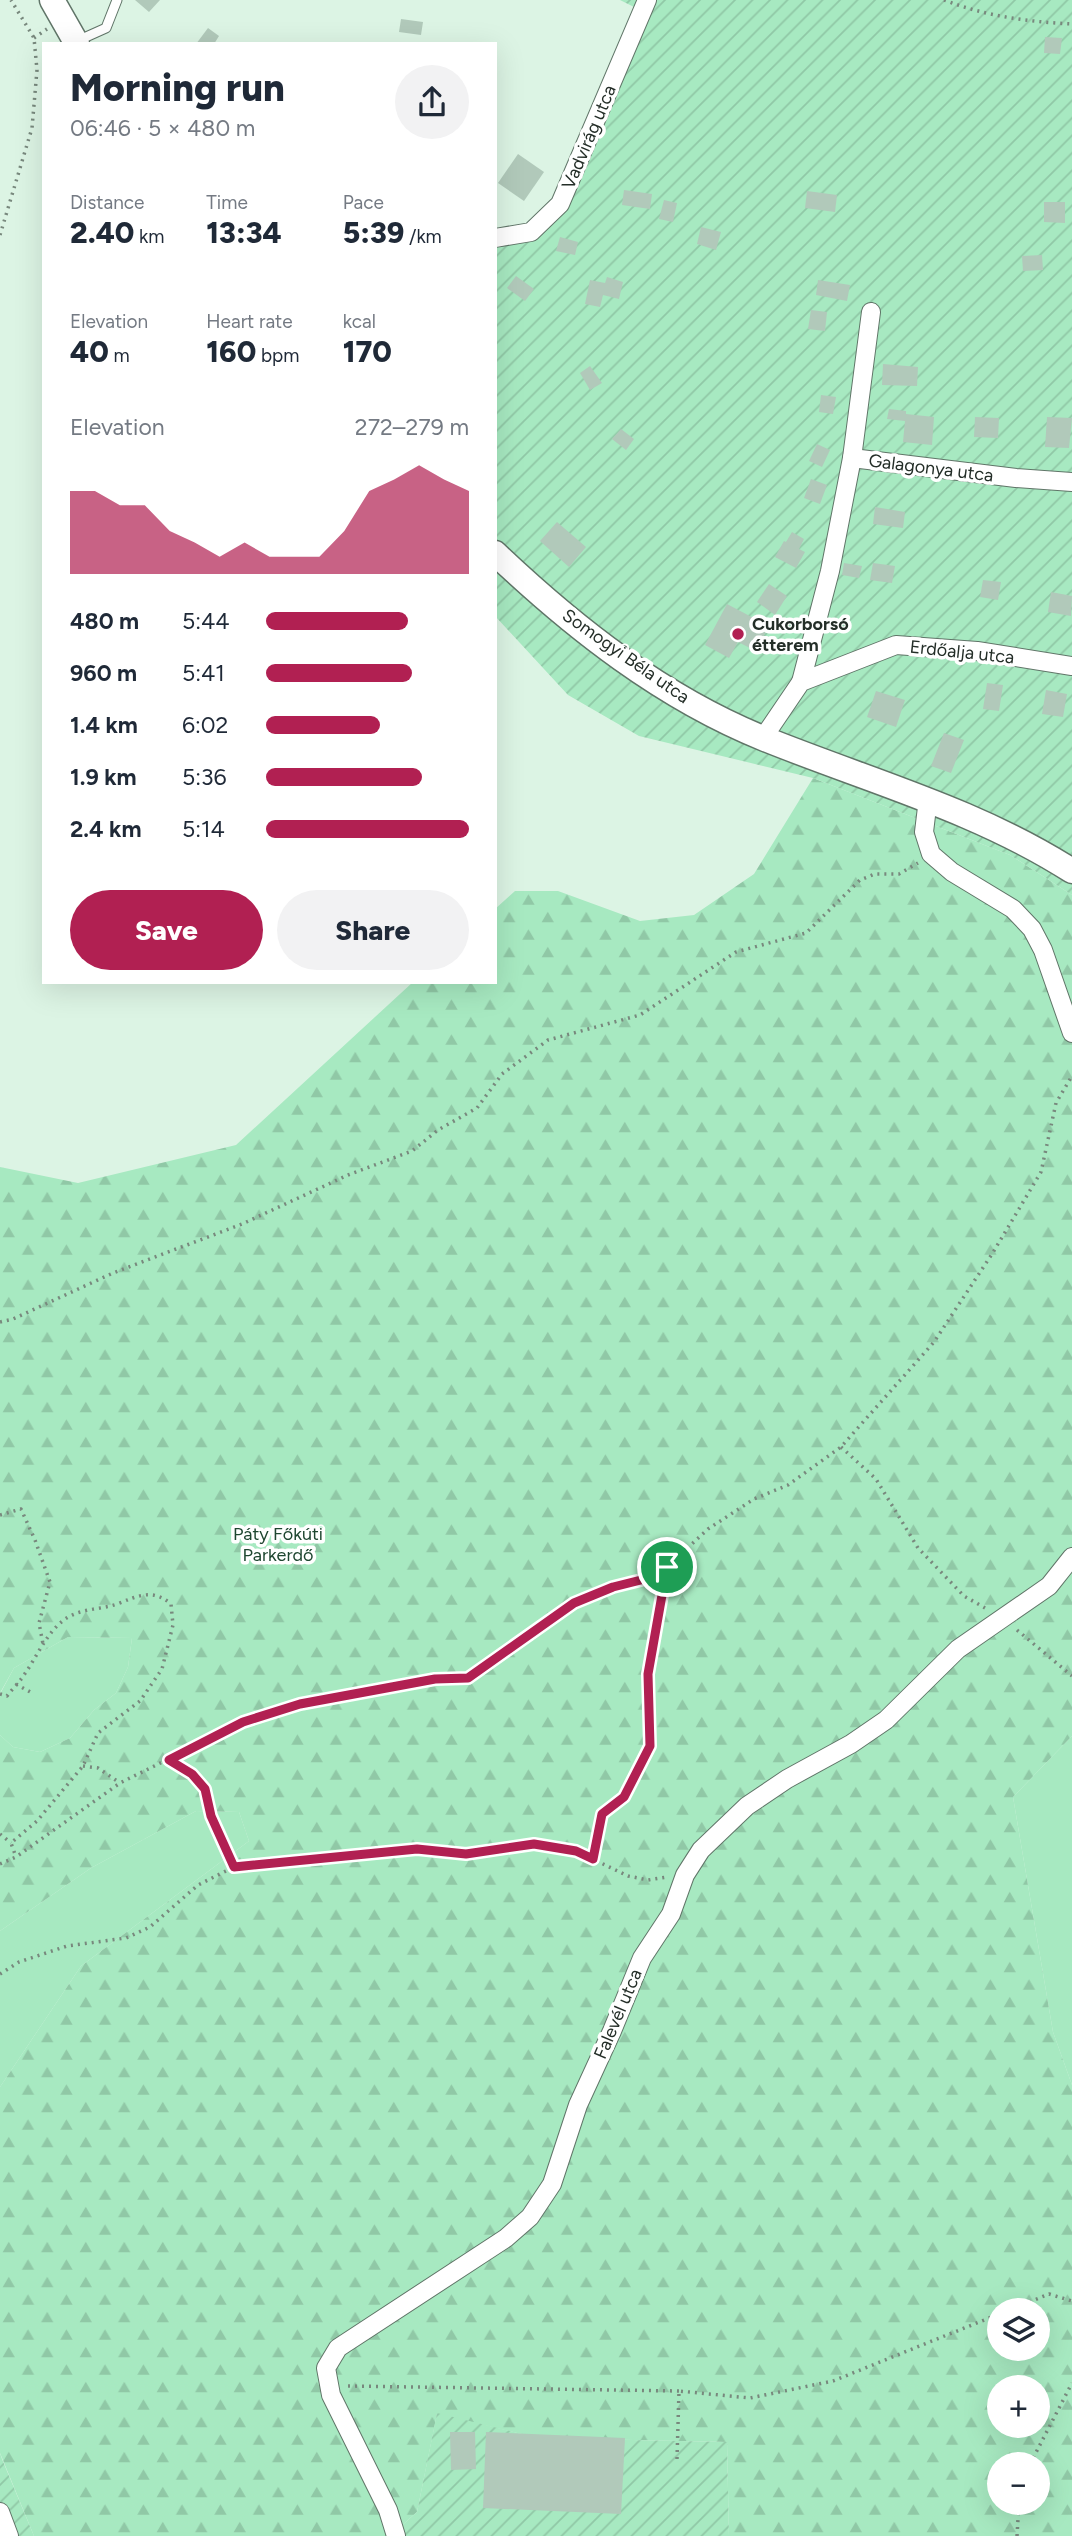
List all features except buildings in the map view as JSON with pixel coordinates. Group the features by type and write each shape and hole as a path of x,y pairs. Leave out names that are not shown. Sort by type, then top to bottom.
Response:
{"main road":[{"path":"52,0 75,42"},
{"name":"Somogyi Béla utca","path":"497,555 577,626 657,682 718,717 763,738 928,799 1041,851 1072,871"}],"street":[{"name":"Vadvirág utca","path":"497,238 531,232 560,204 647,0"},
{"path":"852,458 871,312"},
{"name":"Galagonya utca","path":"800,682 831,571 852,458 1072,482"},
{"name":"Erdőalja utca","path":"800,682 896,645 977,651 1072,666"},
{"path":"763,738 800,682"},
{"path":"928,799 924,832 931,854 952,872 1013,909 1032,929 1044,950 1072,1033"},
{"name":"Falevél utca","path":"329,2386 326,2368 338,2348 506,2238 530,2217 552,2184 578,2105 642,1958 671,1914 685,1875 701,1850 747,1806 886,1720 958,1649 1049,1586 1072,1557"},
{"path":"329,2386 388,2510 396,2536"},
{"path":"0,2512 9,2536"}],"lane":[{"path":"78,42 106,28 117,0"}],"path":[{"path":"0,235 32,128 37,70 34,38 11,0"},
{"path":"944,0 966,8 1022,20 1072,24"},
{"path":"0,1322 13,1319 113,1273 242,1224 348,1175 412,1151 438,1130 477,1108 502,1074 548,1040 640,1015 736,952 806,933 860,880 875,874 899,874 931,854"},
{"path":"0,1864 16,1857 120,1783 243,1722 300,1704 435,1679 468,1678 574,1603 613,1587 645,1579 667,1567 708,1529 754,1499 788,1485 841,1447 934,1342 992,1254 1041,1172 1056,1103 1072,1076"},
{"path":"841,1447 876,1479 918,1548 964,1595 1003,1619 1072,1676"},
{"path":"0,1515 21,1509 36,1540 50,1582 39,1623 43,1644"},
{"path":"593,1859 602,1814 624,1797 650,1746 648,1674 667,1567"},
{"path":"0,1694 7,1696 43,1644 65,1619 90,1608 109,1607 143,1595 161,1595 171,1604 173,1625 162,1669 140,1701 98,1733 83,1766 37,1821 11,1843"},
{"path":"16,1685 32,1693"},
{"path":"169,1760 192,1774 205,1789 211,1816 234,1867"},
{"path":"83,1766 98,1768 120,1783"},
{"path":"0,1834 11,1843 16,1857"},
{"path":"0,1974 19,1962 67,1946 127,1938 150,1927 198,1885 234,1867 417,1849 466,1854 534,1844 576,1851 628,1876 648,1880 685,1875"},
{"path":"1039,2298 1049,2294 1072,2301"},
{"path":"329,2386 679,2391 750,2398 833,2381 987,2319"},
{"path":"1036,2452 1072,2383"},
{"path":"677,2459 679,2391"},
{"path":"1017,2536 1018,2515"}],"green space":[{"path":"620,0 1072,0 1072,895 1010,855 813,778 639,736 568,695 497,618 497,238 531,232 560,204 642,11"},
{"name":"Páty Főkúti Parkerdő","path":"813,778 1010,855 1072,895 1072,1736 1013,1797 1053,2032 1072,2085 1072,2536 729,2536 727,2442 538,2438 437,2414 417,2512 390,2536 34,2536 0,2453 0,2087 81,1966 249,1841 239,1812 196,1811 91,1868 0,1931 0,1735 13,1747 40,1752 70,1738 94,1710 116,1693 128,1667 132,1638 68,1637 14,1668 0,1693 0,1167 78,1183 236,1145 411,984 497,984 497,907 515,891 558,891 640,921 694,915 754,874"},
{"path":"68,1637 132,1638 128,1667 116,1693 94,1710 70,1738 40,1752 13,1747 0,1735 0,1694 14,1668"},
{"path":"1072,1736 1072,2085 1053,2032 1013,1797"},
{"path":"196,1811 239,1812 249,1841 81,1966 0,2087 0,1931 91,1868"},
{"path":"437,2413 538,2438 727,2442 729,2536 390,2536 417,2512"},
{"path":"0,2453 2,2459 34,2536 0,2536"}],"place":[{"name":"Cukorborsó étterem","path":"738,634"}],"route":[{"path":"667,1567 648,1674 650,1746 624,1797 602,1814 593,1859 576,1851 534,1844 466,1854 417,1849 234,1867 211,1816 205,1789 192,1774 169,1760 243,1722 300,1704 435,1679 468,1678 574,1603 613,1587 645,1579 667,1567"}]}
